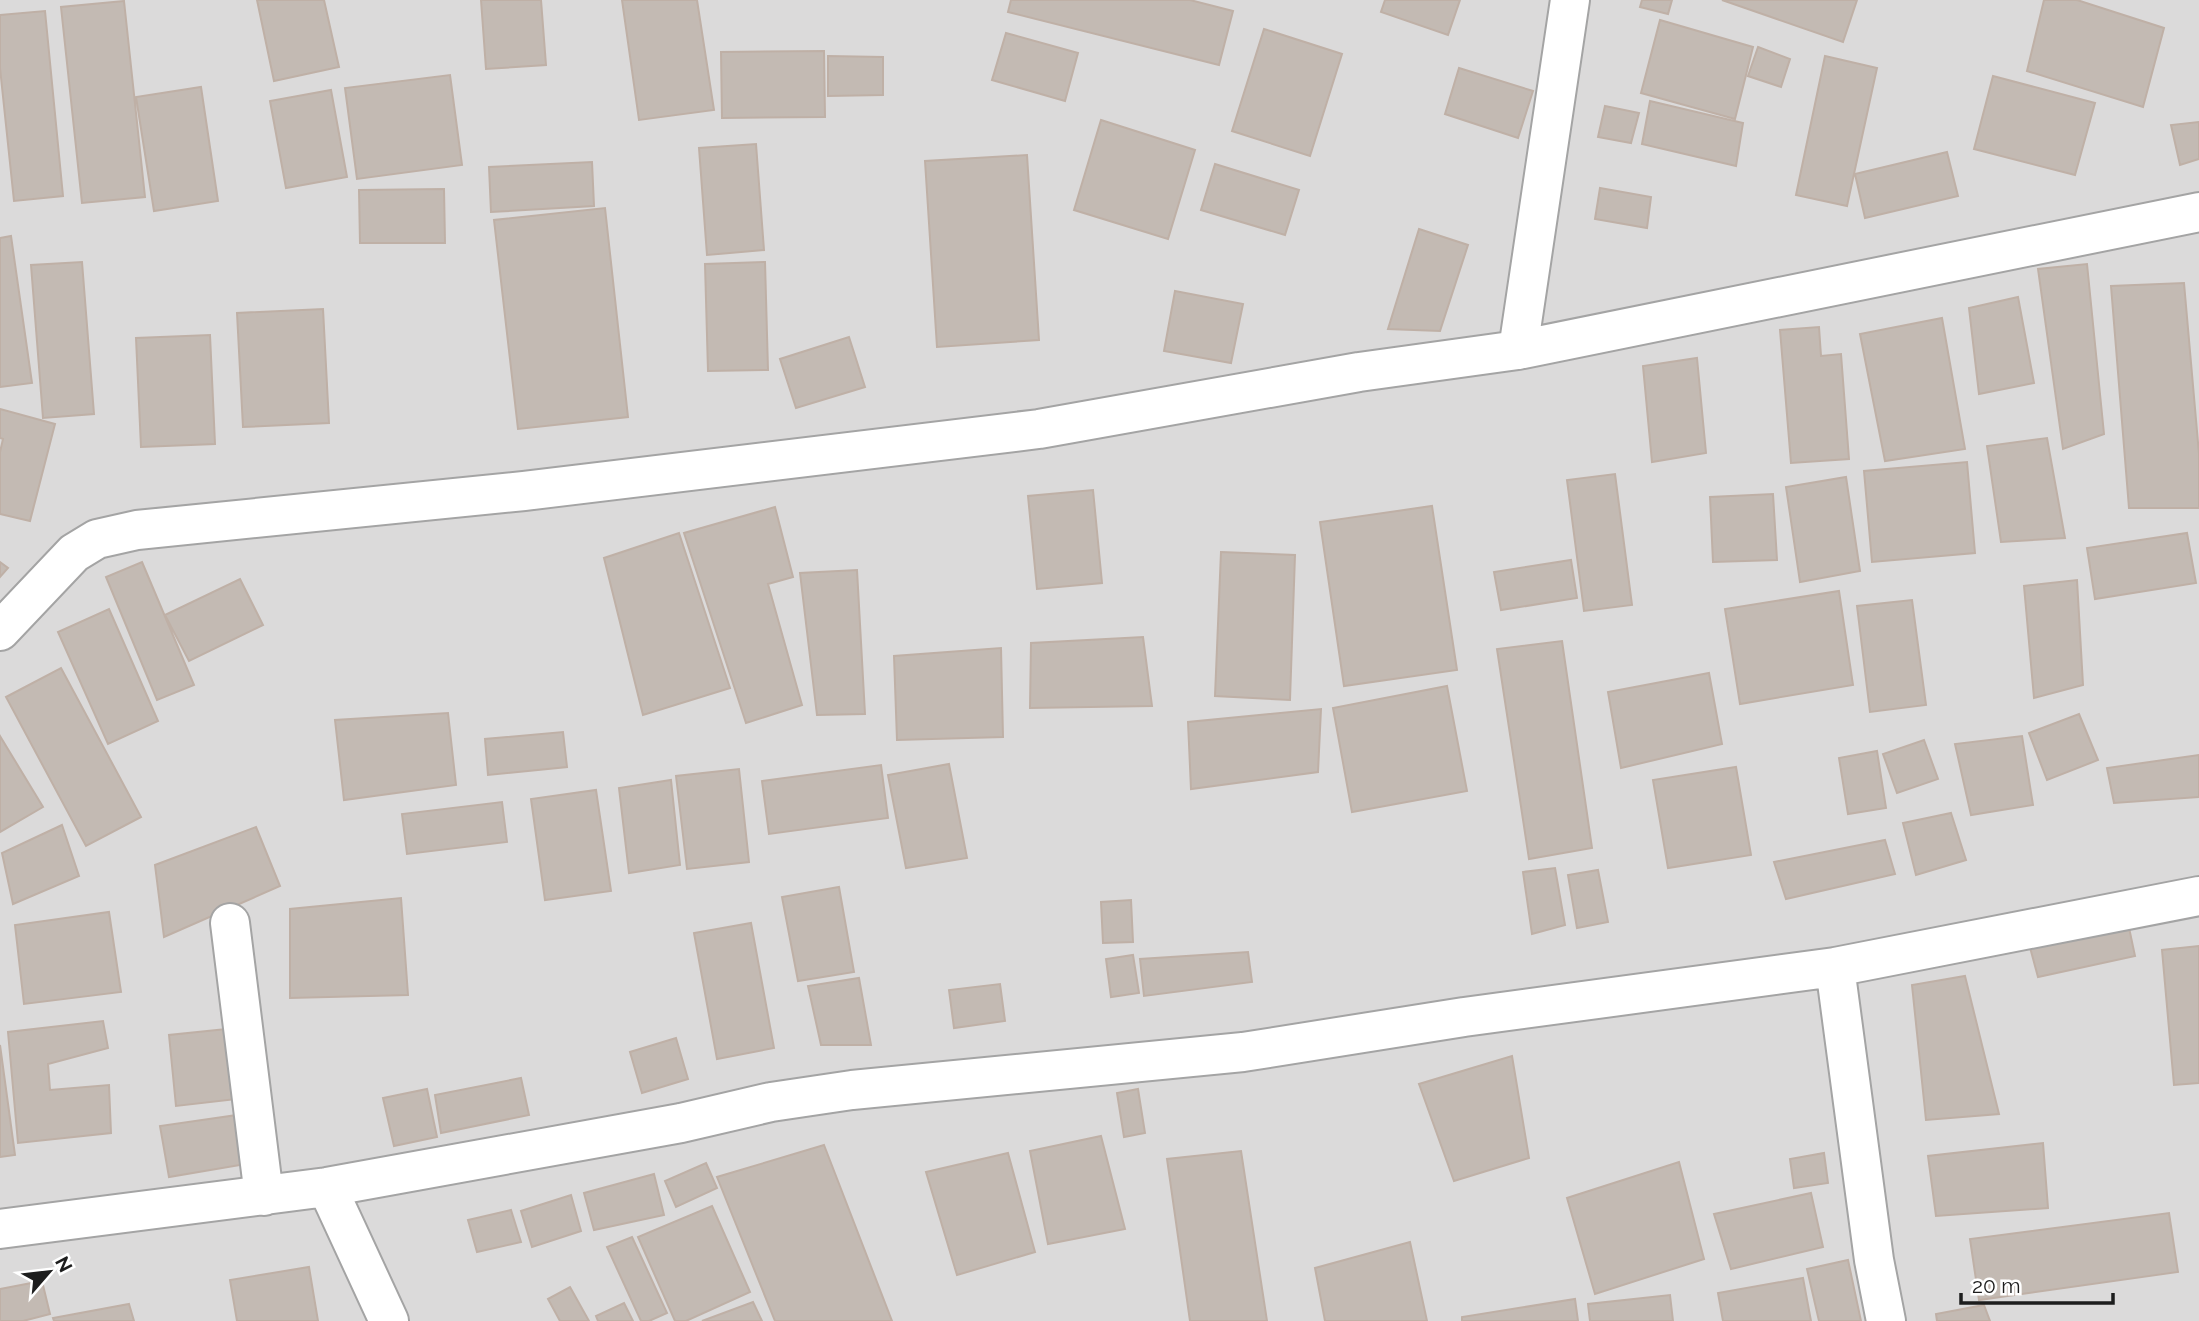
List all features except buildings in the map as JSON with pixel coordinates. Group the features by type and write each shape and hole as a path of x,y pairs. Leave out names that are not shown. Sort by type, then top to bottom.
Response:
{"street":[{"path":"1518,351 1570,0"},
{"path":"0,631 74,553 97,539 137,530 524,491 1039,429 1359,372 1518,351 2199,212"},
{"path":"0,1229 327,1187 681,1123 771,1102 839,1092 1243,1052 1464,1017 1835,967 2199,896"},
{"path":"230,923 264,1196"},
{"path":"1835,967 1874,1260 1886,1321"},
{"path":"327,1187 389,1321"}],"shaded area":[{"path":"0,0 2199,0 2199,1321 0,1321"}]}
